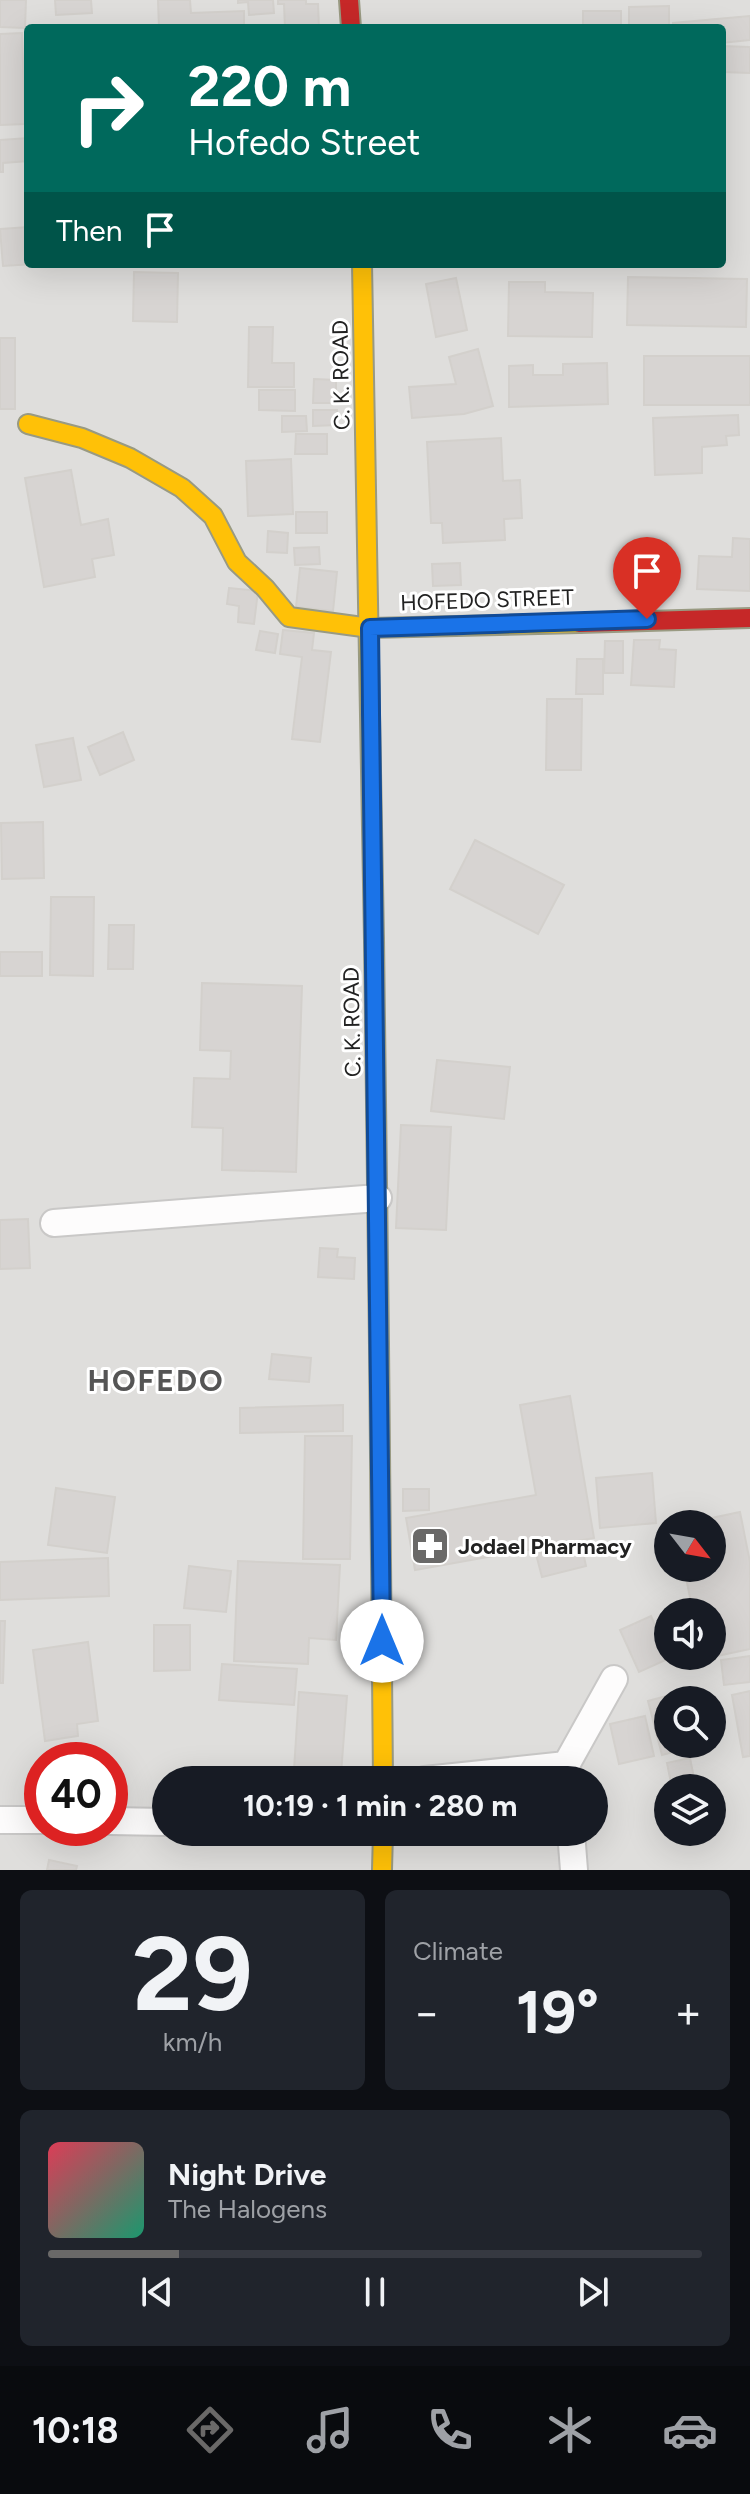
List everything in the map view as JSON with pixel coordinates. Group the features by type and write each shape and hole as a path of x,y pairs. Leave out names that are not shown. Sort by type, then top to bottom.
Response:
{"street":[{"path":"349,0 351,24"},
{"name":"C. K. ROAD","path":"362,268 378,1198 383,1766"},
{"name":"HOFEDO STREET","path":"28,424 94,443 130,458 182,488 213,516 237,562 265,588 289,617 370,628 750,618"},
{"path":"54,1223 378,1198"},
{"path":"570,1766 614,1679"},
{"path":"0,1820 24,1820"},
{"path":"128,1821 152,1822"},
{"path":"382,1870 383,1846"},
{"path":"572,1846 574,1870"}],"shaded area":[{"path":"0,0 750,0 750,1870 0,1870"}],"building":[{"path":"0,0 26,0 24,28 0,27"},
{"path":"55,0 91,0 92,13 56,15"},
{"path":"158,0 190,0 191,13 244,11 244,24 159,24"},
{"path":"238,0 273,0 274,13 249,15 248,2 238,3"},
{"path":"278,0 306,0 306,4 318,4 319,24 285,24 284,4 278,4"},
{"path":"669,6 669,24 629,24 629,7"},
{"path":"583,11 621,11 621,24 583,24"},
{"path":"750,16 750,40 726,43 726,24 673,23"},
{"path":"22,33 24,124 0,125 0,34"},
{"path":"726,46 750,47 750,73 726,72"},
{"path":"24,138 24,161 3,163 3,172 0,172 0,140"},
{"path":"24,227 24,265 3,266 0,229"},
{"path":"134,272 178,273 177,322 133,321"},
{"path":"628,277 747,279 746,327 627,325"},
{"path":"456,278 467,330 436,337 426,284"},
{"path":"509,282 545,282 545,292 593,293 592,337 508,336"},
{"path":"249,327 273,327 272,363 294,363 294,387 248,387"},
{"path":"0,338 15,338 15,409 0,409"},
{"path":"478,349 493,406 464,414 412,418 409,387 456,384 449,357"},
{"path":"644,356 750,356 750,405 644,405"},
{"path":"607,363 608,404 509,407 509,366 533,365 533,375 563,375 563,364"},
{"path":"314,379 336,380 336,403 313,403"},
{"path":"259,390 295,390 295,411 259,410"},
{"path":"313,410 337,410 337,425 313,426"},
{"path":"738,415 739,435 726,436 727,445 702,447 702,473 655,475 653,418"},
{"path":"282,416 306,416 307,431 282,432"},
{"path":"296,434 327,434 327,454 295,454"},
{"path":"501,438 503,481 520,480 522,518 504,519 505,540 443,543 442,523 431,523 427,442"},
{"path":"291,459 293,514 248,516 246,461"},
{"path":"71,470 81,525 108,519 114,555 92,559 95,577 44,587 25,478"},
{"path":"296,512 327,512 327,533 296,533"},
{"path":"268,531 288,533 287,553 267,552"},
{"path":"733,538 750,539 750,591 697,589 699,556 732,557"},
{"path":"319,547 320,564 295,565 294,548"},
{"path":"460,563 461,585 433,586 432,564"},
{"path":"300,568 337,572 333,611 296,607"},
{"path":"229,588 258,591 254,624 238,622 239,606 227,604"},
{"path":"283,630 314,633 312,650 331,652 320,742 292,739 302,657 280,654"},
{"path":"260,631 278,634 275,653 256,650"},
{"path":"634,640 660,640 659,649 676,650 674,687 631,685"},
{"path":"605,641 623,641 623,673 604,673"},
{"path":"577,659 603,659 603,694 576,694"},
{"path":"547,699 582,699 581,770 546,770"},
{"path":"123,732 134,760 100,775 88,747"},
{"path":"73,738 81,780 44,787 36,745"},
{"path":"43,822 44,878 2,879 1,823"},
{"path":"475,840 564,885 538,934 450,889"},
{"path":"51,897 94,897 93,976 50,975"},
{"path":"109,925 134,925 133,969 108,969"},
{"path":"0,952 42,952 42,976 0,976"},
{"path":"202,983 302,986 296,1172 222,1170 223,1128 192,1127 194,1078 230,1079 231,1051 200,1050"},
{"path":"437,1060 510,1067 504,1119 431,1111"},
{"path":"401,1125 451,1127 446,1230 396,1228"},
{"path":"28,1219 30,1268 0,1269 0,1220"},
{"path":"320,1248 338,1249 337,1257 355,1258 354,1279 318,1277"},
{"path":"272,1354 311,1358 309,1382 269,1379"},
{"path":"570,1396 594,1538 415,1570 406,1518 536,1495 520,1405"},
{"path":"343,1405 343,1431 240,1433 240,1408"},
{"path":"305,1436 352,1436 350,1559 303,1559"},
{"path":"652,1473 654,1523 600,1528 596,1478"},
{"path":"56,1488 115,1497 107,1553 48,1545"},
{"path":"403,1489 429,1489 429,1510 403,1511"},
{"path":"740,1512 750,1562 750,1649 726,1654 726,1598 690,1598 687,1582 726,1582 726,1515"},
{"path":"581,1543 586,1566 542,1577 536,1554"},
{"path":"108,1558 109,1596 0,1600 0,1562"},
{"path":"238,1561 340,1565 336,1640 309,1638 308,1664 234,1661"},
{"path":"189,1566 231,1571 226,1612 184,1608"},
{"path":"651,1616 654,1623 654,1665 639,1672 620,1630"},
{"path":"0,1621 5,1621 3,1683 0,1683"},
{"path":"154,1625 190,1625 190,1670 154,1671"},
{"path":"88,1642 98,1721 77,1724 78,1736 45,1741 33,1650"},
{"path":"750,1656 750,1682 724,1685 722,1670 726,1670 726,1659"},
{"path":"222,1664 297,1669 294,1705 219,1700"},
{"path":"750,1691 750,1756 743,1757 732,1695"},
{"path":"299,1692 347,1696 342,1766 294,1766"},
{"path":"654,1699 654,1724 648,1701"},
{"path":"645,1716 654,1756 619,1764 610,1724"},
{"path":"690,1758 693,1774 669,1774 667,1763"},
{"path":"49,1860 77,1866 76,1870 47,1870"}],"traffic: fast":[{"path":"374,940 379,1345"}],"traffic: slow":[{"path":"362,268 374,940"},
{"path":"28,424 82,438 130,458 182,488 213,516 237,562 265,588 289,617 370,628 579,623"},
{"path":"379,1345 383,1766"},
{"path":"382,1870 383,1846"}],"traffic: jam":[{"path":"349,0 351,24"},
{"path":"579,623 750,618"}],"place":[{"name":"Jodael Pharmacy","path":"430,1546"}],"district":[{"name":"HOFEDO","path":"156,1380"}],"route":[{"path":"382,1641 370,628 647,619"}]}
